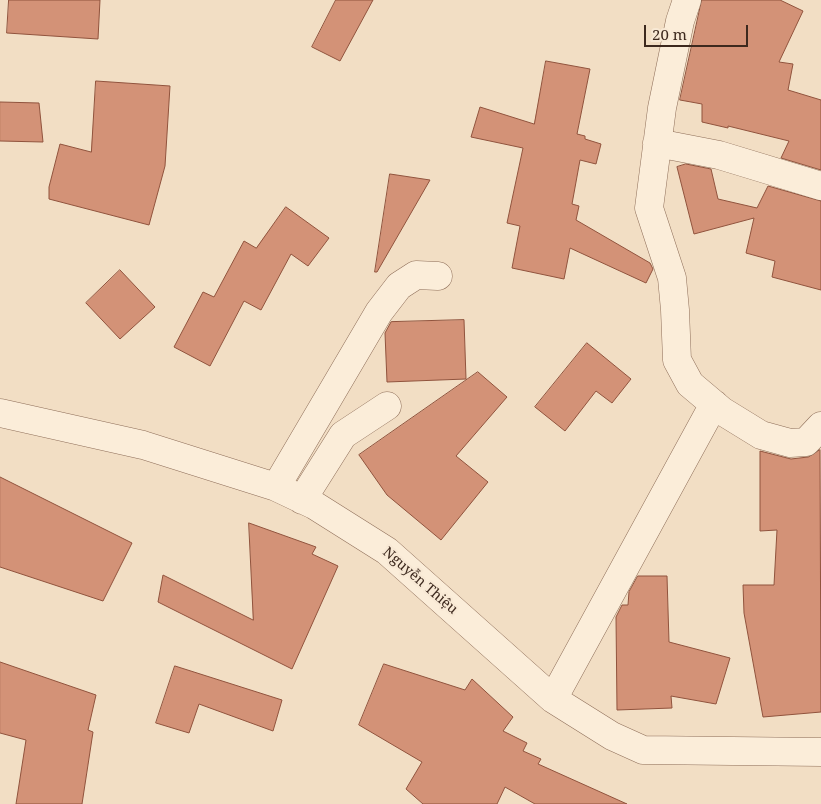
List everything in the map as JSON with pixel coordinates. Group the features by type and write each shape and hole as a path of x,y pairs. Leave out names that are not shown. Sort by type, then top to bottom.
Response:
{"street":[{"path":"687,0 680,21 657,143 649,208 672,278 676,310 677,360 690,384 714,404 761,435 790,443 806,442 821,426"},
{"path":"657,143 719,155 821,186"},
{"path":"276,487 379,312 399,286 416,276 438,276"},
{"path":"553,699 714,404"},
{"path":"302,500 343,435 386,406"},
{"name":"Nguyễn Thiệu","path":"0,413 144,445 276,487 302,500 387,551 553,699 612,736 644,750 821,752"}],"building":[{"path":"9,0 100,0 98,39 7,33"},
{"path":"336,0 373,0 340,61 312,47"},
{"path":"702,0 780,0 803,11 779,62 793,64 788,90 821,100 821,170 781,158 789,141 728,126 728,128 702,122 702,104 680,100"},
{"path":"546,61 590,69 577,134 585,136 585,139 601,144 596,164 580,160 572,204 579,206 576,220 650,263 653,269 646,283 570,248 564,279 512,268 520,226 507,223 523,148 471,137 480,107 534,124"},
{"path":"96,81 170,86 165,166 149,225 49,199 49,187 60,144 91,152"},
{"path":"0,102 39,103 43,142 0,141"},
{"path":"686,164 711,169 718,199 757,208 768,186 821,201 821,290 772,277 775,261 746,253 754,218 694,234 677,167"},
{"path":"390,174 430,180 377,272 375,272"},
{"path":"286,207 329,238 308,266 291,254 261,310 244,301 210,366 174,347 203,292 214,297 244,241 256,248"},
{"path":"120,270 155,307 120,339 86,303"},
{"path":"464,320 466,379 387,382 385,333 391,322"},
{"path":"587,343 631,379 612,403 596,391 565,431 535,407"},
{"path":"478,372 507,397 456,456 488,482 441,540 387,495 359,455"},
{"path":"820,450 821,712 763,717 744,613 743,585 774,585 777,530 760,531 760,451 791,459 808,457"},
{"path":"0,477 132,543 103,601 0,567"},
{"path":"249,523 316,547 312,554 338,566 292,669 158,602 163,575 253,620"},
{"path":"638,576 667,576 669,642 730,658 716,704 671,696 672,708 617,710 616,617 622,605 628,605 629,592"},
{"path":"0,662 96,695 88,730 93,732 82,804 16,804 26,740 0,733"},
{"path":"384,664 465,690 472,679 513,717 503,731 527,743 523,751 541,759 538,764 627,804 535,804 505,787 497,804 423,804 406,789 422,762 359,725"},
{"path":"175,666 282,700 273,731 199,704 189,733 156,723"}]}
